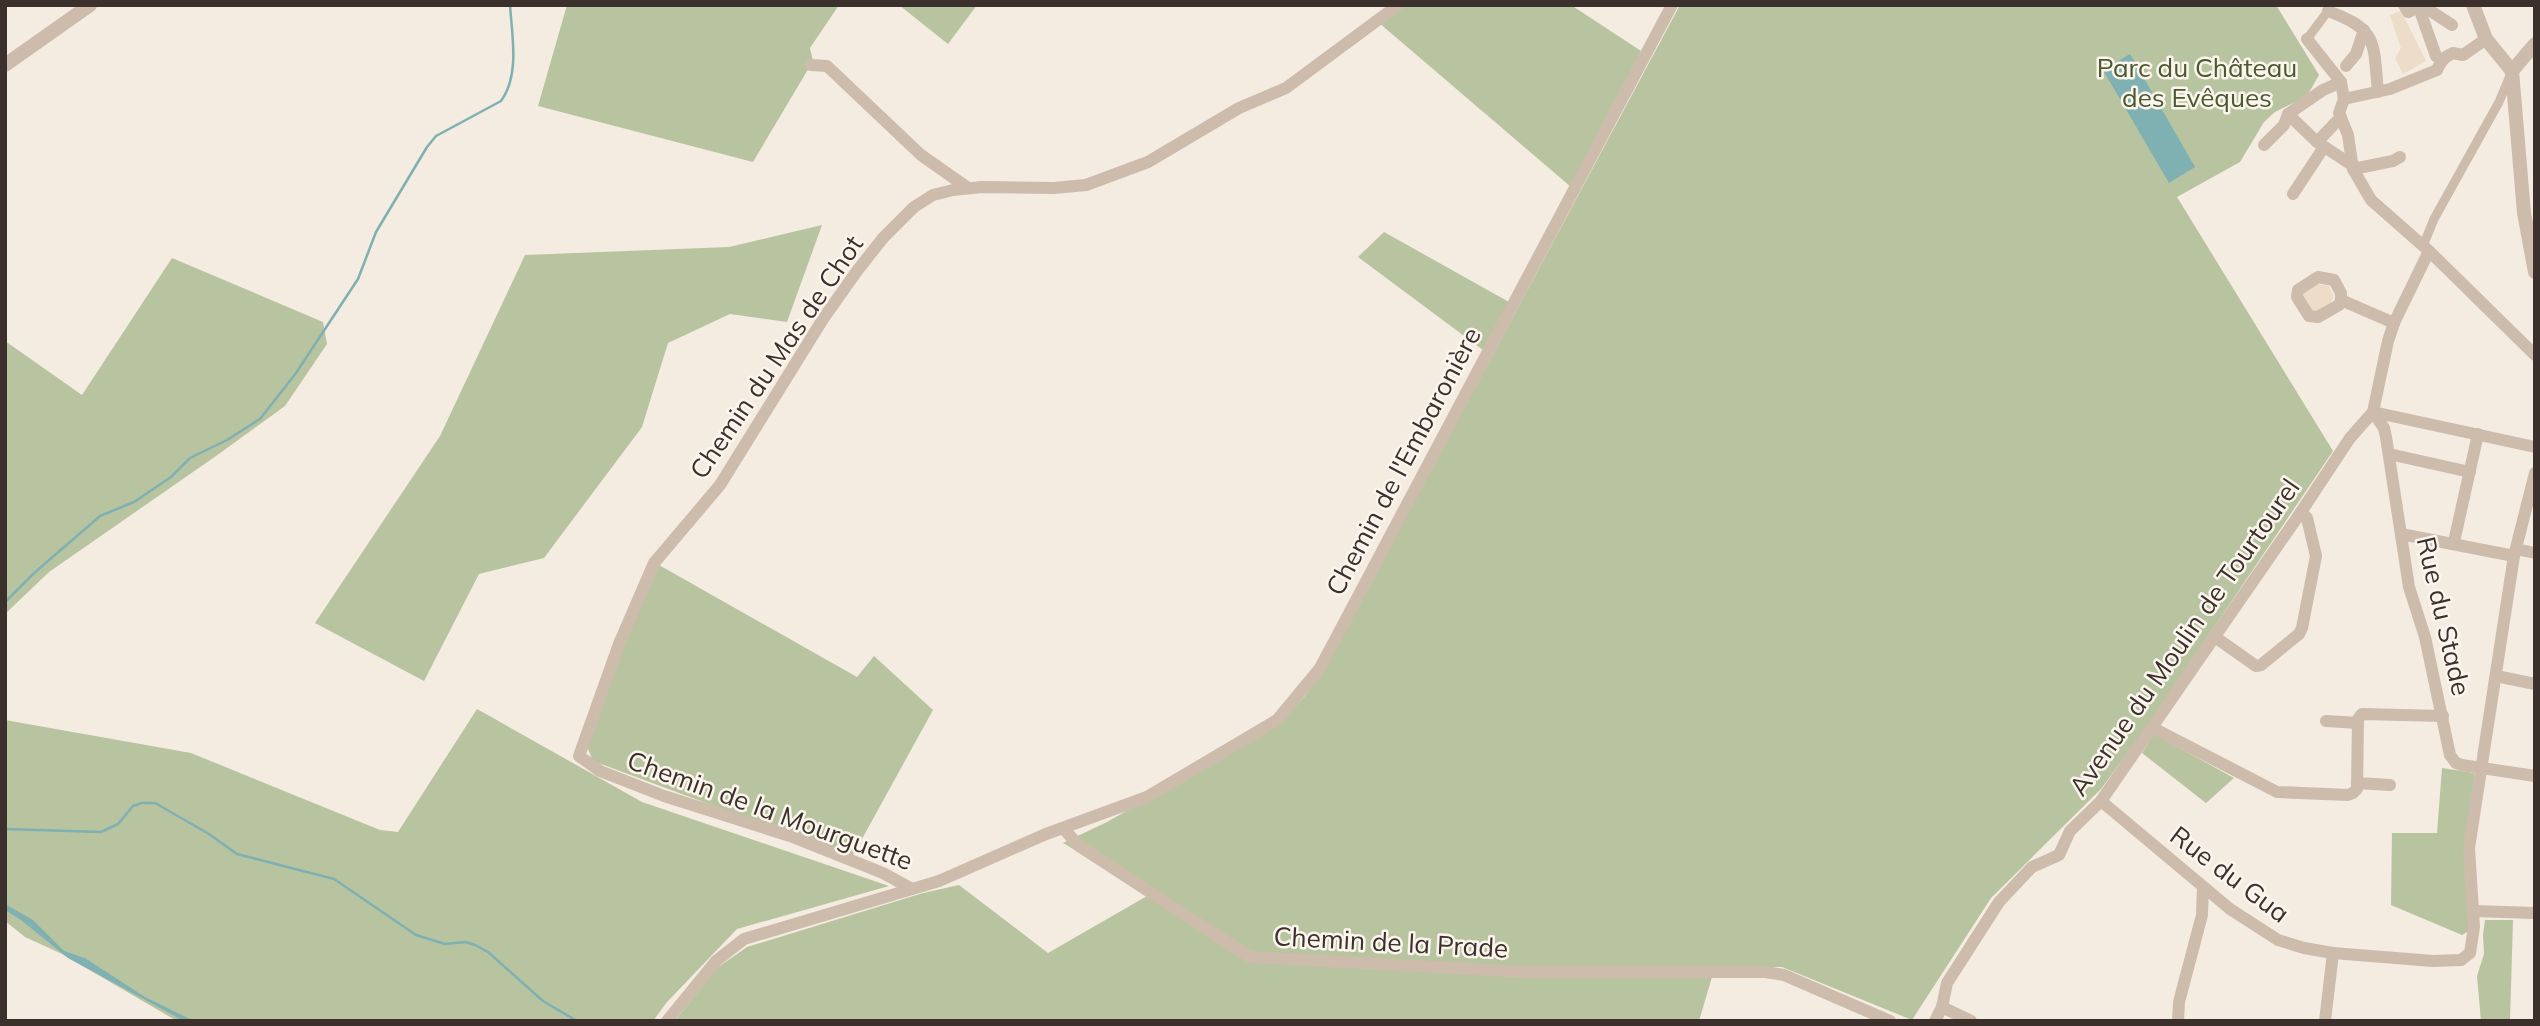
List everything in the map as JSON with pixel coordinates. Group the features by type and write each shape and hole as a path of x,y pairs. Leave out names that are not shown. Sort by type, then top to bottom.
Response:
{"street":[{"path":"5,65 90,5"},
{"name":"Chemin du Mas de Chot","path":"579,756 619,644 654,564 720,485 822,319 883,239 922,201 953,190 968,188 1086,185 1148,162 1239,108 1286,88 1398,5"},
{"name":"Chemin de l'Embaronière","path":"1064,829 1147,797 1277,720 1320,668 1672,5"},
{"path":"2473,5 2486,39 2512,71 2524,213 2535,272"},
{"path":"2415,7 2436,56 2441,60"},
{"path":"2415,7 2452,25"},
{"path":"2378,92 2370,36 2352,20 2336,11 2308,39 2341,74 2344,99 2339,113 2348,135 2352,167 2371,201 2426,248 2535,355"},
{"path":"2264,145 2284,125 2288,114 2341,74 2356,54 2364,30"},
{"path":"2344,99 2378,92 2437,70 2441,60 2453,53 2463,55 2486,39"},
{"path":"2426,248 2434,219 2499,102 2512,71 2535,44"},
{"path":"811,65 827,66 921,155 968,188"},
{"path":"2288,114 2320,145 2352,167 2393,162 2400,157"},
{"path":"2293,194 2320,145 2341,117"},
{"name":"Avenue du Moulin de Tourtourel","path":"1934,1021 1942,1007 1947,984 1999,902 2032,867 2059,855 2070,831 2101,801 2350,438 2373,412 2388,341 2426,248"},
{"path":"2341,300 2394,323"},
{"path":"2373,412 2535,447"},
{"name":"Rue du Stade","path":"2373,412 2384,428 2409,587 2425,637 2446,738 2453,760 2462,765 2482,767"},
{"path":"2454,542 2478,434"},
{"path":"2389,454 2470,472"},
{"path":"2535,473 2515,552 2469,848 2474,911 2535,913"},
{"path":"2215,636 2256,666 2261,666 2299,634 2316,556 2307,518 2301,512"},
{"path":"2401,534 2535,553"},
{"path":"2496,676 2535,684"},
{"path":"2153,728 2277,792 2348,795 2353,793 2357,783 2358,723 2362,714 2443,716"},
{"path":"2326,721 2358,723"},
{"name":"Chemin de la Mourguette","path":"579,756 600,771 664,796 790,836 883,873 912,889 939,881 1046,834 1064,829"},
{"path":"2482,767 2535,776"},
{"path":"2357,783 2390,785"},
{"name":"Rue du Gua","path":"2101,801 2203,887 2258,929 2278,940 2304,948 2333,953 2450,962 2460,960 2470,953 2474,911"},
{"name":"Chemin de la Prade","path":"1064,829 1079,846 1250,957 1528,972 1766,972 1784,975 1889,1021"},
{"path":"2178,1021 2179,1002 2202,915 2203,887"},
{"path":"667,1021 716,961 744,939 912,889"},
{"path":"2202,915 2223,902"},
{"path":"2325,1021 2333,953"},
{"path":"1942,1007 1971,1021"}],"green space":[{"path":"567,5 839,5 810,48 813,61 753,162 538,106"},
{"path":"899,5 977,5 948,44"},
{"path":"1402,5 1571,5 1641,51 1571,187 1378,22"},
{"name":"Parc du Château des Evêques","path":"1680,5 2276,5 2319,75 2307,96 2275,112 2264,122 2240,162 2177,197 2333,451 2148,725 2101,789 1991,898 1912,1020 1782,967 1506,968 1253,955 1063,843 1107,822 1280,723 1324,670"},
{"path":"822,225 787,322 730,314 668,343 642,427 544,558 479,574 424,681 315,623 440,436 525,255 729,247"},
{"path":"1384,232 1509,302 1483,350 1358,257"},
{"path":"172,258 323,322 327,344 285,406 49,572 5,614 5,341 82,395"},
{"path":"659,565 857,677 874,656 933,710 852,857 593,761 586,744 624,643"},
{"path":"477,709 642,802 889,886 737,929 667,1002 653,1021 177,1021 62,954 25,937 5,921 5,720 191,753 380,830 398,832"},
{"path":"2154,734 2234,778 2206,803 2142,753"},
{"path":"2442,768 2474,773 2469,931 2462,935 2391,905 2392,833 2437,833"},
{"path":"959,885 1048,953 1147,896 1249,961 1712,977 1699,1021 675,1021 717,968 747,947 923,893"},
{"path":"2485,920 2513,920 2510,1021 2481,1021 2477,976 2484,954"}],"shaded area":[{"path":"2401,11 2426,61 2403,74 2395,58 2401,48 2390,15"},
{"path":"2317,284 2329,286 2334,296 2329,305 2316,312 2311,311 2304,293"}],"water":[{"path":"2130,54 2195,167 2169,183 2103,70"},
{"path":"5,904 33,920 64,951 85,958 145,997 194,1021 184,1021 68,958 5,910"}],"waterway":[{"path":"5,602 100,516 134,502 171,477 190,458 227,440 260,419 296,373 358,279 376,232 427,147 436,136 501,101 507,91 513,67 510,5"},
{"path":"5,829 101,832 118,824 133,806 155,803 209,834 237,854 334,879 416,935 445,944 466,942 475,945 488,952 543,1001 577,1021"}]}
